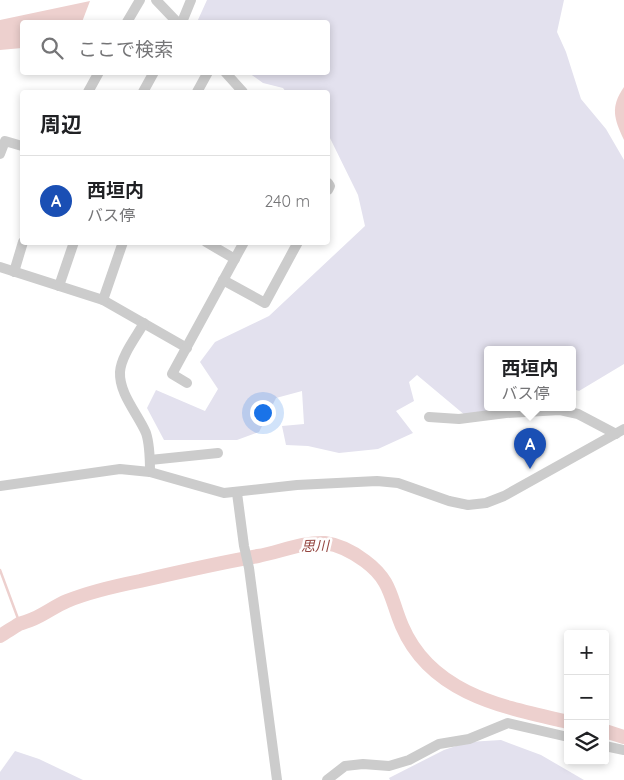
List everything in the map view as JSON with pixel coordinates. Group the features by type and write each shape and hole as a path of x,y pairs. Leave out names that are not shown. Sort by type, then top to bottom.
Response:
{"street":[{"path":"128,20 140,0"},
{"path":"156,0 175,20"},
{"path":"183,20 191,0"},
{"path":"89,90 97,75"},
{"path":"144,90 152,75"},
{"path":"198,90 206,75"},
{"path":"228,75 241,90"},
{"path":"0,154 4,140 20,145"},
{"path":"14,272 22,245"},
{"path":"59,286 73,245"},
{"path":"102,300 122,245"},
{"path":"211,245 235,259"},
{"path":"187,383 172,374 242,245"},
{"path":"223,280 265,303 296,245"},
{"path":"0,267 102,300 186,348"},
{"path":"144,323 124,357 120,372 122,386 146,434 150,472"},
{"path":"429,417 459,419 542,411"},
{"path":"564,411 578,414 620,432"},
{"path":"0,486 120,469 150,472 224,493 297,485 377,481 398,483 449,501 468,505 486,503 504,496 620,432"},
{"path":"150,460 218,453"},
{"path":"237,492 277,780"},
{"path":"327,780 345,766 364,764 389,766 409,760 439,744 469,739 508,723 564,736"},
{"path":"609,747 624,750"}],"shaded area":[{"path":"207,0 564,0 557,32 566,52 581,99 606,129 624,160 624,364 579,391 576,390 576,346 484,346 484,411 495,411 466,416 417,375 409,382 414,401 396,411 413,433 378,449 339,453 308,446 286,445 282,426 304,424 302,391 276,398 259,432 237,440 164,440 147,408 156,390 205,411 218,389 200,362 215,342 269,316 365,226 358,195 330,138 330,90 284,90 263,83 252,75 330,75 330,20 198,20"},
{"path":"90,1 83,20 20,20 20,48 0,50 0,20"},
{"path":"624,87 624,140 616,119 615,107"},
{"path":"501,740 541,755 584,780 390,780 389,778 444,750 468,742"},
{"path":"15,751 39,759 83,780 0,780 0,772"}],"waterway":[{"name":"思川","path":"0,636 19,624 63,603 93,592 299,546 325,543 342,547 374,568 389,590 402,626 415,649 431,668 450,682 472,694 495,703 564,721"},
{"path":"0,570 20,624"},
{"name":"思川","path":"609,732 624,737"}],"place":[{"name":"西垣内","path":"530,469"}]}
